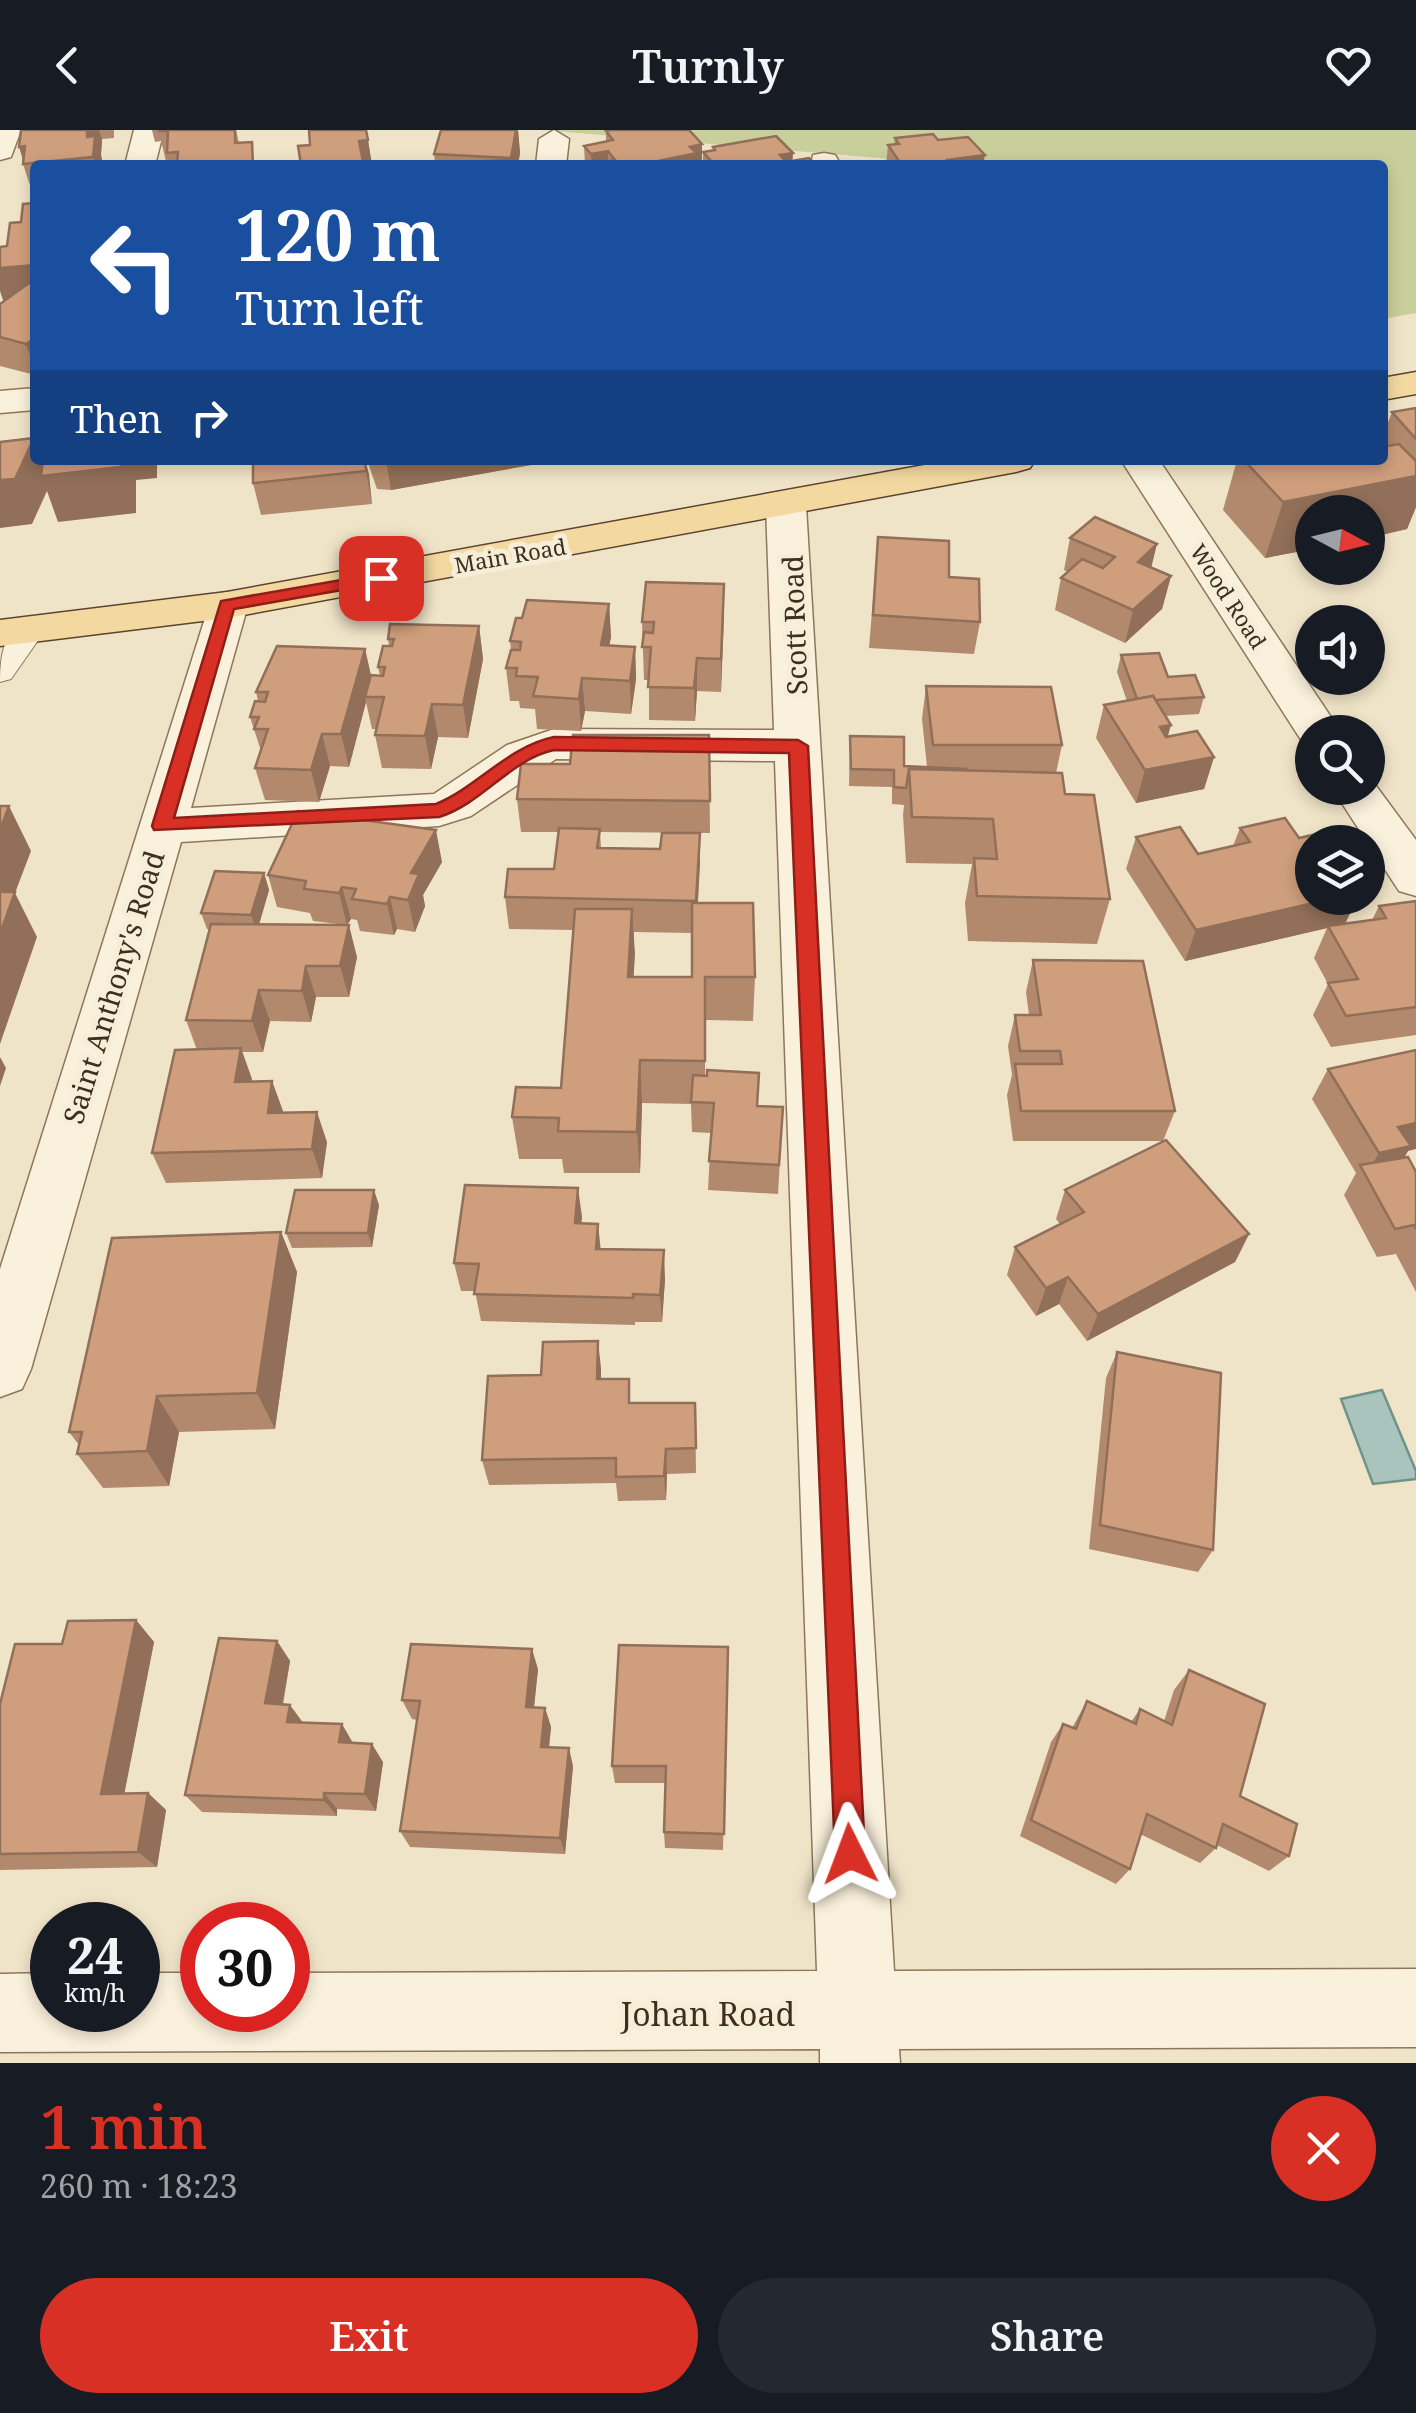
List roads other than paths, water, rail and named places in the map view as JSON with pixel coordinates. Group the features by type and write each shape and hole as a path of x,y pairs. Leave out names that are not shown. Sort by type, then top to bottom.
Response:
{"main road":[{"path":"1388,388 1416,383"},
{"name":"Main Road","path":"15,631 227,605 786,506 991,465"}],"street":[{"path":"0,151 6,130"},
{"path":"141,160 149,130"},
{"path":"0,402 30,399"},
{"name":"Wood Road","path":"1143,465 1308,715"},
{"name":"Scott Road","path":"786,506 858,2038"},
{"name":"Saint Anthony's Road","path":"0,1369 227,605"},
{"path":"162,826 439,810 461,801 532,748 554,744 798,746"},
{"path":"1367,805 1416,878"},
{"name":"Johan Road","path":"0,2013 858,2038 1416,2008"}],"lane":[{"path":"0,672 15,631"}],"water":[{"path":"1382,1390 1416,1479 1373,1484 1341,1399"}]}
